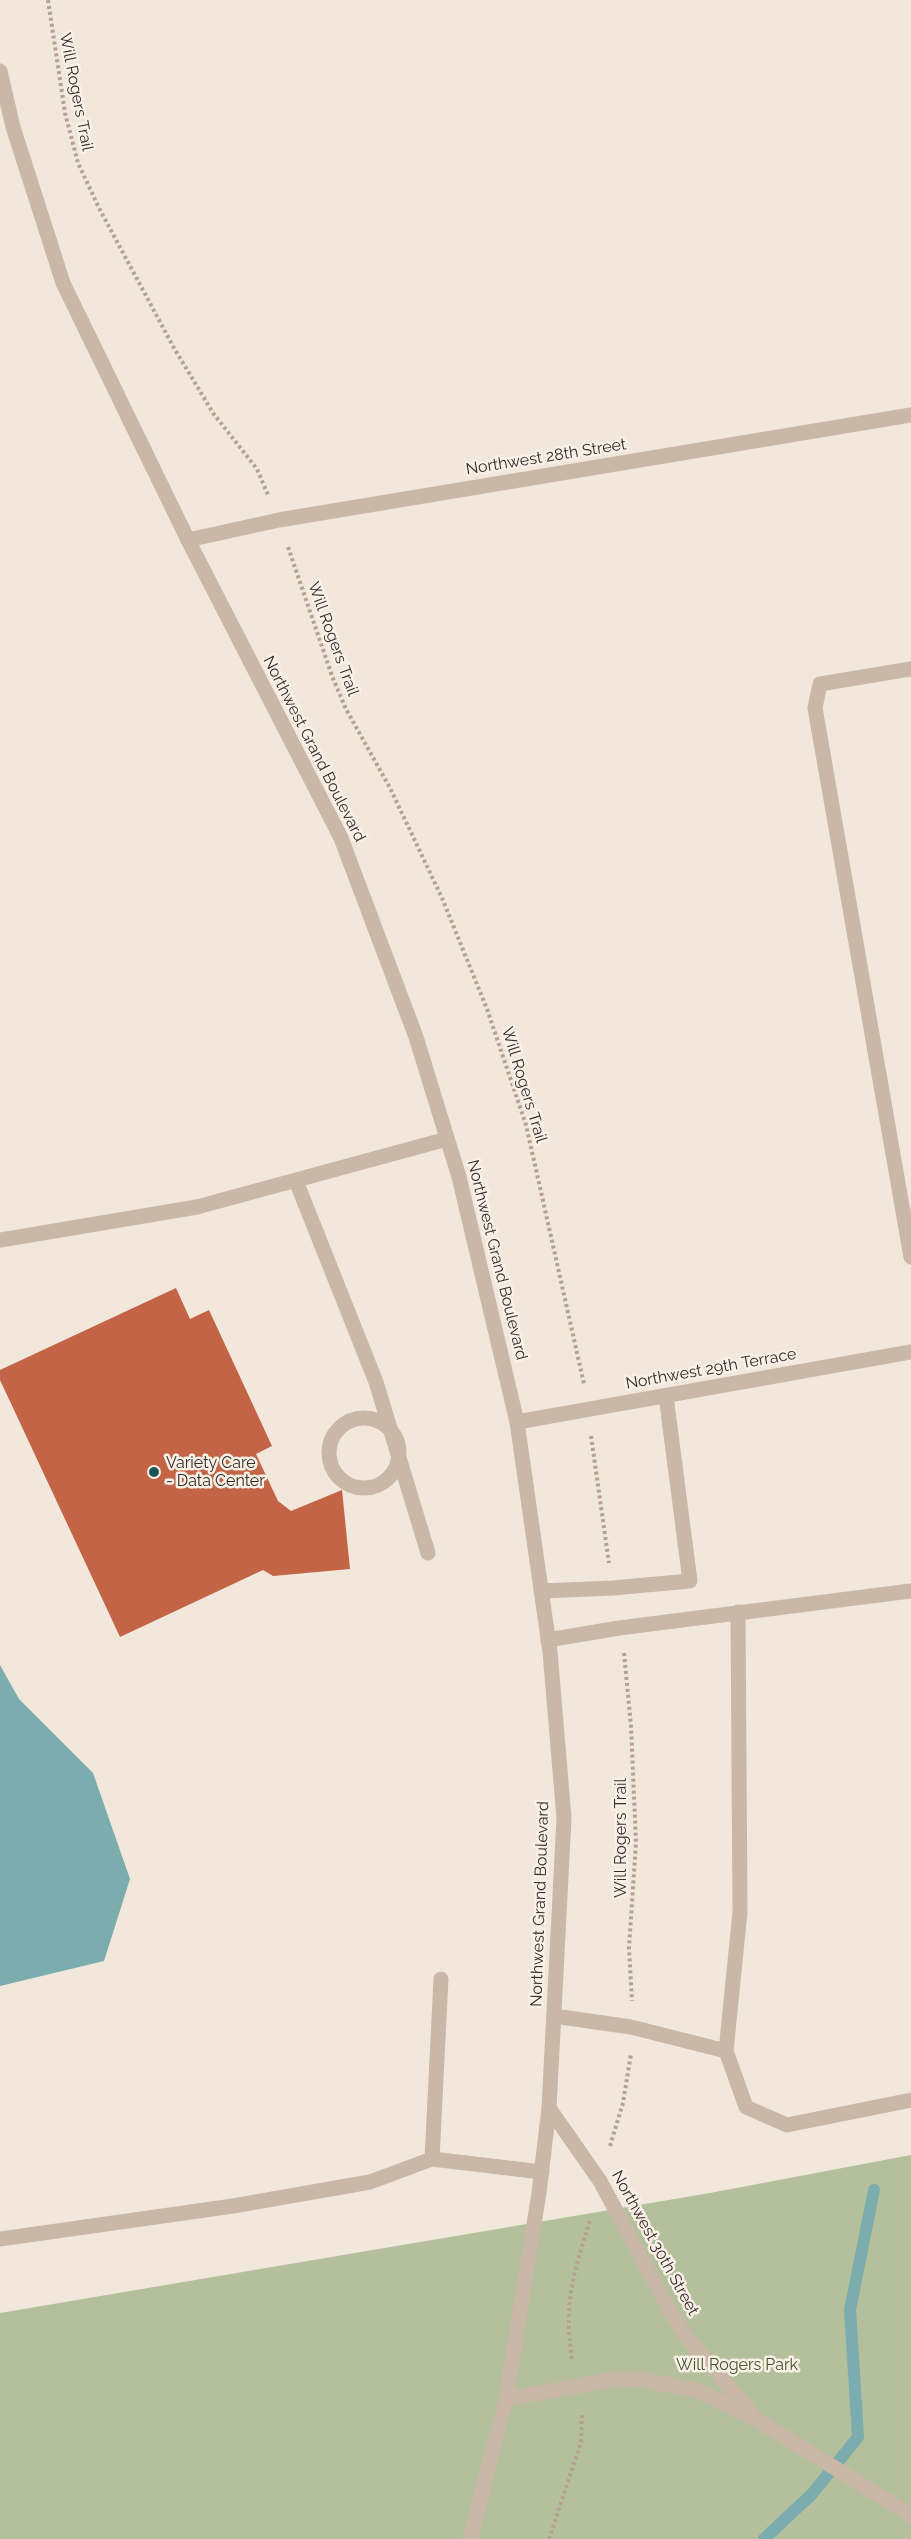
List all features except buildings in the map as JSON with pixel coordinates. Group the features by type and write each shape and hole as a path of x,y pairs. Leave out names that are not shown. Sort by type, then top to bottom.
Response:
{"street":[{"name":"Northwest Grand Boulevard","path":"0,71 13,127 63,283 188,540 341,838 416,1037 466,1200 517,1422 548,1640 564,1818 549,2108 542,2172 506,2399 470,2539"},
{"name":"Northwest 28th Street","path":"188,540 279,520 911,415"},
{"path":"911,671 820,684 815,708 911,1257"},
{"path":"0,1240 197,1207 447,1139"},
{"path":"297,1181 376,1382 394,1435 428,1553"},
{"name":"Northwest 29th Terrace","path":"517,1422 911,1352"},
{"path":"541,1591 613,1588 690,1581 666,1396"},
{"path":"394,1435 382,1423 370,1419 348,1423 338,1430 332,1440 330,1463 343,1481 364,1489 385,1482 393,1473 399,1452"},
{"path":"548,1640 738,1612 911,1591"},
{"path":"738,1612 740,1912 726,2051 746,2107 787,2125 911,2100"},
{"path":"432,2159 441,1979"},
{"path":"554,2016 632,2027 726,2051"},
{"name":"Northwest 30th Street","path":"549,2108 606,2190 671,2313 690,2341 757,2420"},
{"path":"0,2239 233,2206 370,2182 432,2159 542,2172"},
{"name":"Northwest 30th Street","path":"506,2399 577,2385 637,2379 697,2390 757,2420 911,2515"}],"path":[{"name":"Will Rogers Trail","path":"48,0 65,112 78,163 99,208 174,348 213,413 257,469 279,520 332,676 346,709 390,788 442,898 487,1009 526,1125 582,1374"},
{"path":"593,1453 607,1553"},
{"name":"Will Rogers Trail","path":"628,1678 636,1842 628,1948 632,1998"},
{"path":"610,2144 623,2103 631,2059"},
{"path":"572,2360 566,2321 568,2303 591,2214"},
{"path":"549,2539 581,2442 582,2411"}],"green space":[{"name":"Will Rogers Park","path":"911,2155 911,2539 0,2539 0,2313 710,2193"}],"water":[{"path":"0,1665 19,1699 93,1773 130,1879 104,1961 0,1986"}],"waterway":[{"path":"764,2539 812,2494 858,2437 850,2310 874,2190"}],"place":[{"name":"Variety Care - Data Center","path":"154,1472"}]}
